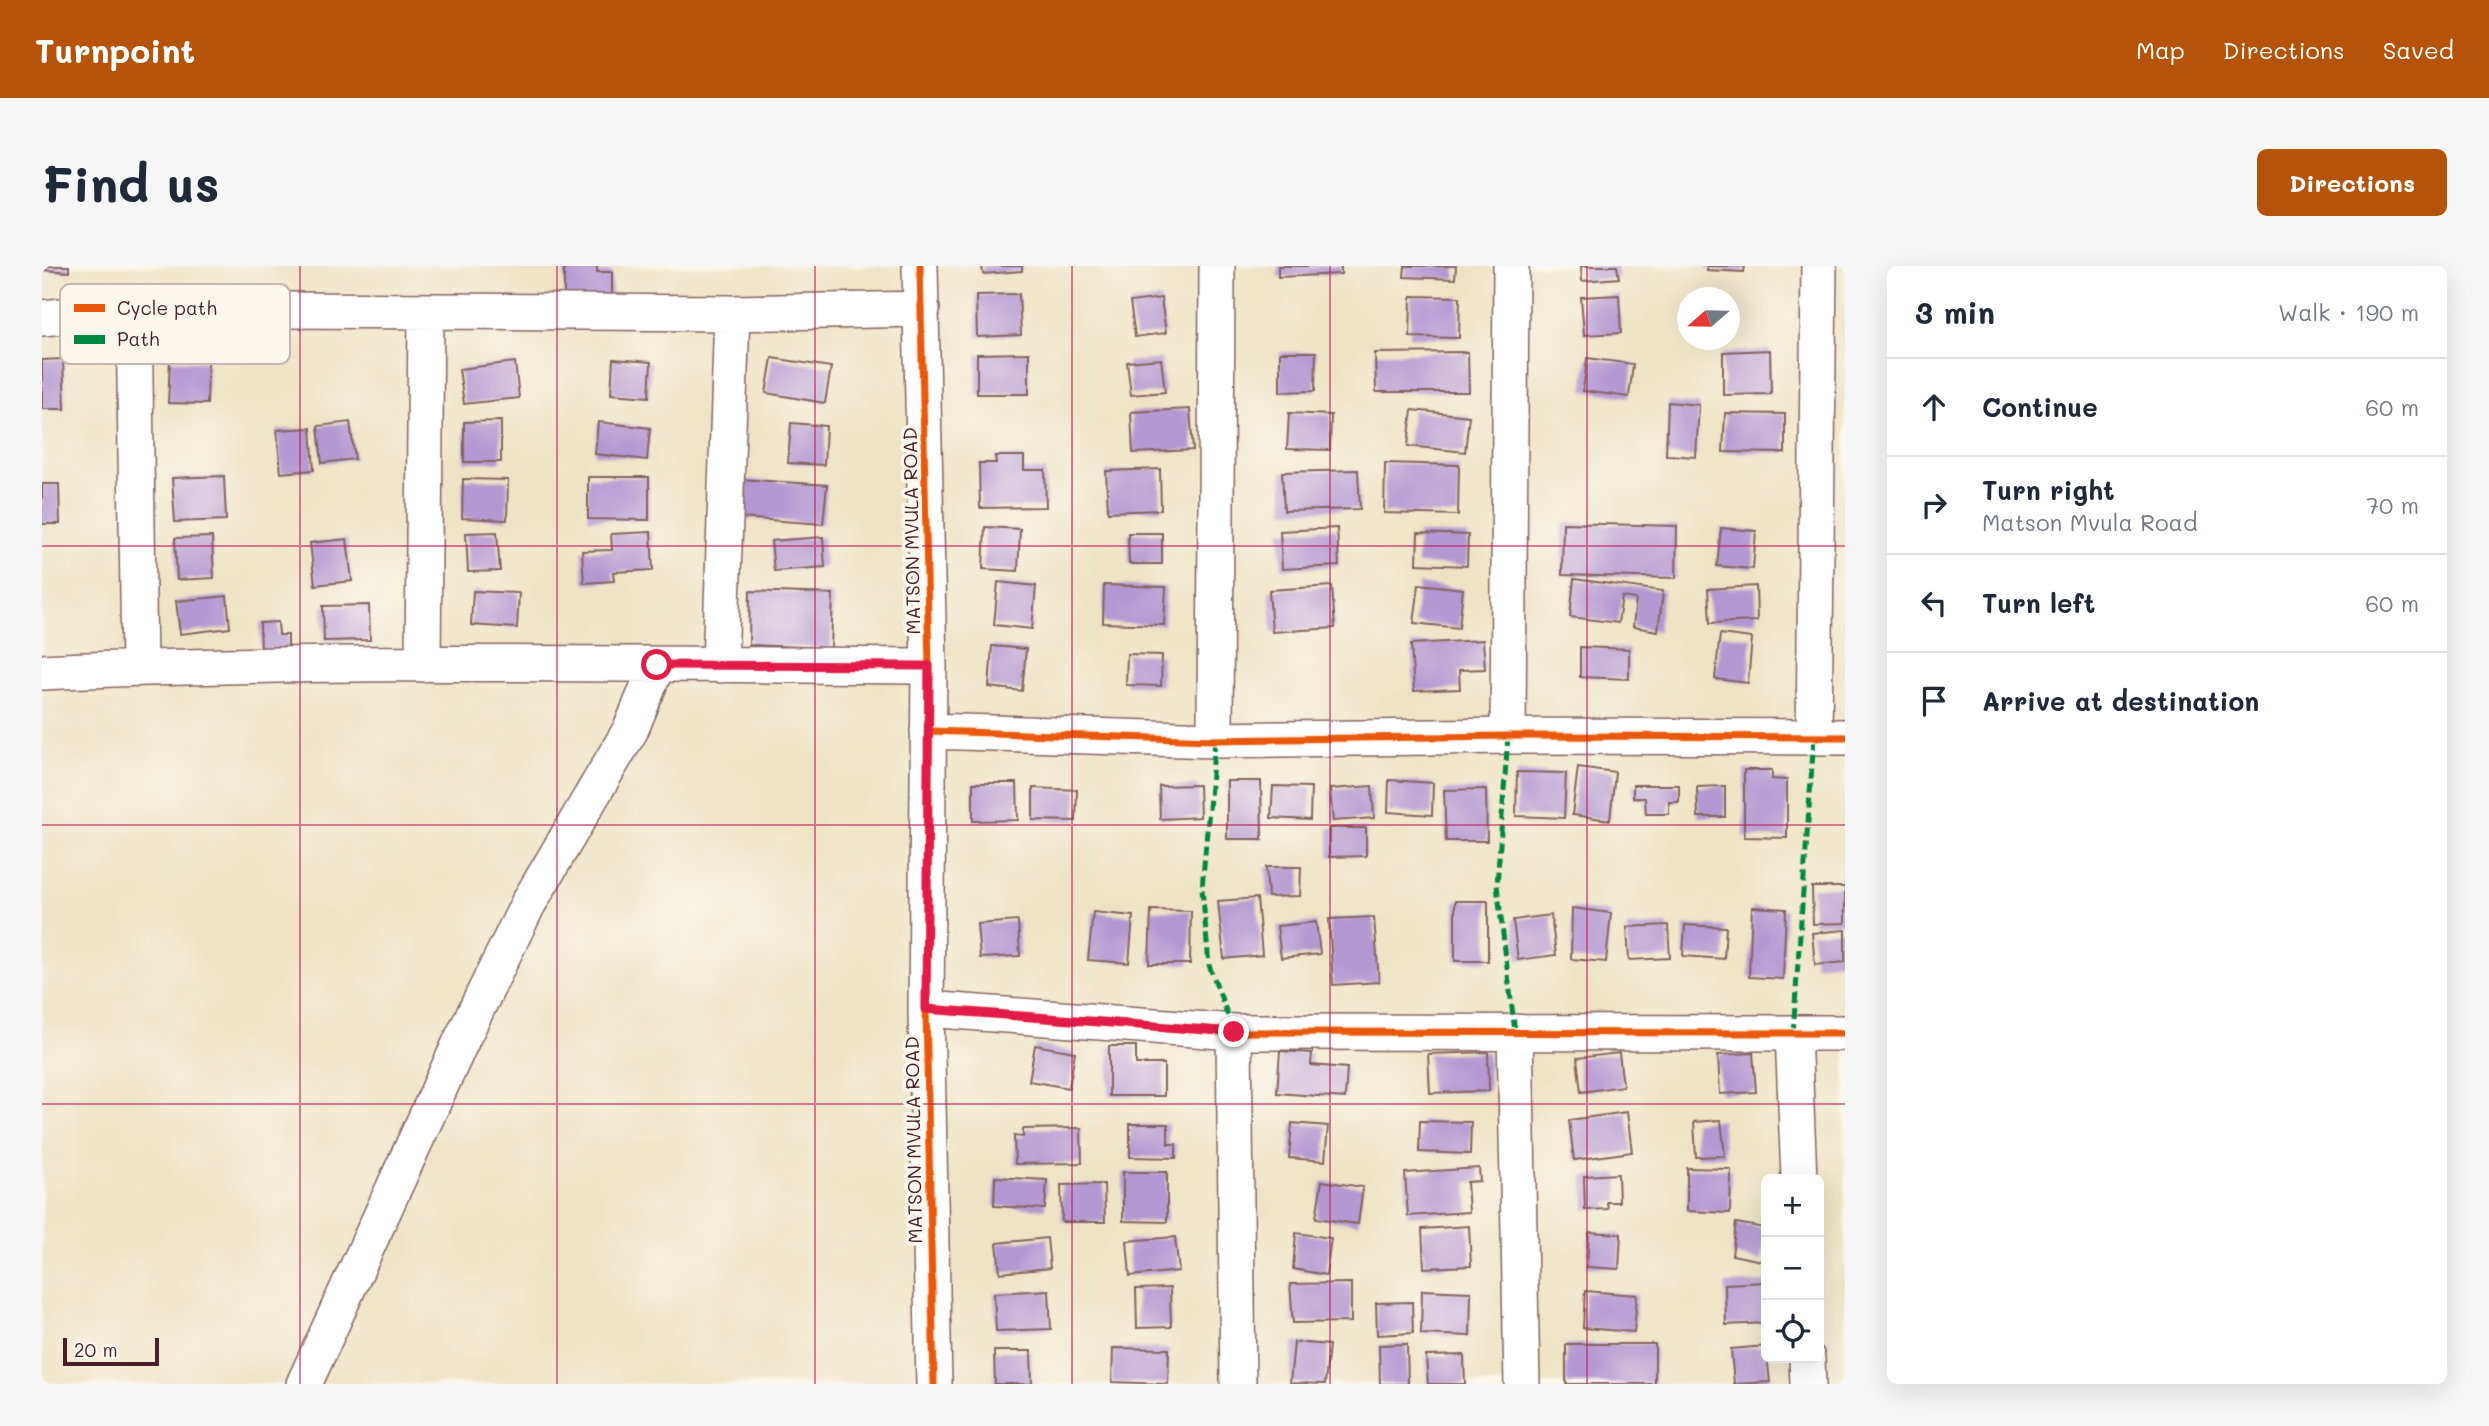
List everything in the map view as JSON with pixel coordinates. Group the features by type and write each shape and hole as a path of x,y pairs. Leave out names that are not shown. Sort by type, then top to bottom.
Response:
{"street":[{"name":"MATSON MVULA ROAD","path":"920,266 929,666 926,1009 934,1384"},
{"path":"1215,740 1217,266"},
{"path":"1508,736 1511,266"},
{"path":"928,731 1215,740 1508,736 1829,737 1819,266"},
{"path":"290,311 732,313 922,309"},
{"path":"422,664 426,312"},
{"path":"720,665 732,313"},
{"path":"42,318 60,316"},
{"path":"135,364 139,668"},
{"path":"42,672 422,664 929,666"},
{"path":"304,1384 463,1037 522,916 631,729 657,665"},
{"path":"926,1009 1234,1032 1845,1033"},
{"path":"1234,1032 1238,1384"},
{"path":"1515,1032 1522,1384"},
{"path":"1793,1033 1799,1174"},
{"path":"1807,1363 1808,1384"}],"building":[{"path":"42,266 69,266 69,272 42,270"},
{"path":"564,266 597,266 597,272 612,272 612,299 564,299"},
{"path":"982,266 1022,266 1022,271 983,274"},
{"path":"1278,266 1341,266 1341,274 1278,277"},
{"path":"1405,266 1456,266 1455,279 1404,277"},
{"path":"1581,266 1617,266 1619,278 1582,281"},
{"path":"1707,266 1745,266 1744,272 1707,270"},
{"path":"1019,294 1021,335 977,337 976,295"},
{"path":"1619,295 1621,333 1584,335 1581,297"},
{"path":"1411,296 1460,297 1459,338 1410,337"},
{"path":"1161,298 1166,333 1135,337 1130,302"},
{"path":"1770,350 1771,394 1723,395 1723,352"},
{"path":"1280,352 1316,352 1315,391 1280,392"},
{"path":"1468,352 1469,392 1376,392 1375,353"},
{"path":"1029,353 1029,394 977,394 977,354"},
{"path":"772,358 831,367 825,403 766,393"},
{"path":"1587,358 1633,364 1629,397 1583,391"},
{"path":"60,359 60,364 63,364 65,409 42,409 42,360"},
{"path":"613,359 651,362 649,397 611,394"},
{"path":"1161,359 1165,392 1131,395 1127,362"},
{"path":"515,362 519,398 464,404 459,369"},
{"path":"170,364 208,364 207,404 168,403"},
{"path":"1668,402 1699,405 1696,457 1666,455"},
{"path":"1190,409 1193,450 1133,453 1131,412"},
{"path":"1412,410 1469,416 1465,452 1408,446"},
{"path":"1289,413 1331,415 1330,450 1287,449"},
{"path":"1725,413 1785,414 1785,453 1723,452"},
{"path":"501,421 501,462 464,462 464,422"},
{"path":"350,422 355,459 322,463 318,426"},
{"path":"598,422 650,428 647,460 595,454"},
{"path":"791,423 826,426 824,465 788,463"},
{"path":"311,428 314,470 281,473 277,430"},
{"path":"995,456 1024,456 1024,470 1045,470 1046,507 980,508 979,463 996,463"},
{"path":"1385,463 1459,465 1458,515 1384,513"},
{"path":"1160,469 1161,510 1108,512 1106,471"},
{"path":"1358,470 1360,509 1284,511 1282,472"},
{"path":"224,476 226,520 175,522 172,478"},
{"path":"588,477 649,477 649,520 588,519"},
{"path":"463,479 508,480 507,520 462,518"},
{"path":"739,479 827,485 823,524 740,518"},
{"path":"42,484 59,484 60,524 42,524"},
{"path":"1563,523 1677,526 1676,578 1562,575"},
{"path":"985,527 1020,529 1018,571 983,569"},
{"path":"1337,528 1339,566 1282,569 1280,531"},
{"path":"1721,528 1756,531 1753,569 1717,566"},
{"path":"497,532 500,571 468,572 466,533"},
{"path":"651,532 653,570 613,572 614,581 584,583 582,551 612,550 611,534"},
{"path":"1128,533 1162,533 1162,564 1129,564"},
{"path":"1418,533 1468,535 1467,566 1417,564"},
{"path":"212,537 214,578 177,580 175,538"},
{"path":"823,537 825,567 774,571 771,541"},
{"path":"347,539 352,581 315,585 310,543"},
{"path":"1574,579 1663,591 1658,631 1633,627 1636,599 1622,597 1618,623 1570,617"},
{"path":"998,582 1036,586 1032,629 994,625"},
{"path":"1419,584 1463,589 1459,628 1414,623"},
{"path":"1104,585 1166,587 1164,625 1103,623"},
{"path":"1332,586 1335,628 1272,632 1269,590"},
{"path":"1756,586 1757,621 1710,623 1708,589"},
{"path":"473,591 519,593 517,628 471,625"},
{"path":"750,591 833,594 831,648 749,645"},
{"path":"227,596 230,628 180,634 176,601"},
{"path":"369,605 370,640 324,641 323,606"},
{"path":"278,622 279,635 288,635 288,653 261,654 260,623"},
{"path":"1720,634 1752,638 1748,683 1715,679"},
{"path":"1483,640 1485,669 1459,670 1460,689 1414,691 1411,644"},
{"path":"992,646 1026,649 1022,691 989,687"},
{"path":"1580,647 1629,649 1629,679 1580,677"},
{"path":"1127,654 1162,655 1161,686 1126,685"},
{"path":"1578,767 1615,772 1610,820 1572,815"},
{"path":"1744,770 1772,770 1772,779 1787,780 1787,838 1744,837"},
{"path":"1517,772 1566,773 1564,818 1516,816"},
{"path":"1389,780 1433,783 1432,815 1388,812"},
{"path":"1227,781 1261,781 1262,839 1227,839"},
{"path":"973,783 1017,783 1018,820 973,821"},
{"path":"1199,785 1200,817 1160,819 1159,786"},
{"path":"1633,785 1679,785 1679,802 1669,802 1669,814 1646,814 1645,798 1633,798"},
{"path":"1273,786 1311,787 1310,820 1271,818"},
{"path":"1372,786 1374,818 1333,821 1330,789"},
{"path":"1725,786 1725,817 1698,817 1697,787"},
{"path":"1033,788 1077,790 1076,821 1033,820"},
{"path":"1486,789 1487,841 1446,841 1444,790"},
{"path":"1329,828 1366,828 1366,856 1329,857"},
{"path":"1266,867 1301,867 1300,896 1268,897"},
{"path":"1812,887 1845,887 1845,923 1813,924"},
{"path":"1257,898 1262,955 1224,959 1218,901"},
{"path":"1455,901 1488,901 1488,961 1455,961"},
{"path":"1752,907 1786,909 1783,979 1749,977"},
{"path":"1572,908 1611,913 1606,962 1571,959"},
{"path":"1151,910 1191,911 1190,964 1149,964"},
{"path":"1093,912 1133,916 1129,963 1088,960"},
{"path":"1551,915 1556,955 1518,960 1513,920"},
{"path":"1374,917 1379,982 1333,985 1329,919"},
{"path":"1018,921 1020,956 980,958 977,924"},
{"path":"1316,922 1320,954 1281,958 1277,926"},
{"path":"1668,925 1670,958 1629,960 1627,927"},
{"path":"1685,925 1726,927 1724,959 1683,956"},
{"path":"1845,930 1845,962 1815,965 1812,933"},
{"path":"1035,1045 1075,1052 1069,1088 1029,1081"},
{"path":"1109,1046 1136,1046 1136,1064 1164,1064 1164,1096 1109,1096"},
{"path":"1280,1051 1312,1053 1311,1065 1347,1068 1345,1098 1277,1093"},
{"path":"1488,1052 1489,1091 1430,1093 1428,1054"},
{"path":"1619,1053 1623,1086 1581,1092 1577,1058"},
{"path":"1753,1053 1756,1092 1720,1094 1718,1055"},
{"path":"1627,1112 1632,1152 1574,1160 1569,1120"},
{"path":"1721,1120 1725,1156 1696,1157 1694,1122"},
{"path":"1420,1121 1471,1122 1470,1154 1419,1152"},
{"path":"1292,1123 1328,1126 1325,1161 1289,1158"},
{"path":"1130,1124 1168,1124 1168,1144 1176,1144 1176,1158 1130,1157"},
{"path":"1081,1128 1082,1163 1015,1164 1014,1136 1023,1137 1023,1129"},
{"path":"1479,1168 1480,1181 1467,1182 1469,1212 1408,1216 1405,1173"},
{"path":"1687,1168 1731,1169 1730,1213 1687,1211"},
{"path":"1123,1172 1167,1172 1167,1222 1123,1221"},
{"path":"1618,1174 1619,1202 1607,1202 1608,1209 1585,1210 1584,1176"},
{"path":"995,1177 1047,1180 1045,1209 994,1206"},
{"path":"1322,1181 1363,1187 1358,1224 1316,1218"},
{"path":"1104,1184 1105,1222 1062,1222 1061,1185"},
{"path":"1736,1223 1761,1227 1761,1261 1732,1255"},
{"path":"1469,1226 1471,1266 1424,1268 1422,1229"},
{"path":"1589,1232 1621,1234 1619,1269 1587,1267"},
{"path":"1296,1233 1331,1238 1326,1275 1293,1269"},
{"path":"1175,1237 1179,1271 1130,1276 1127,1241"},
{"path":"1047,1238 1050,1268 1000,1273 997,1243"},
{"path":"1761,1282 1761,1323 1726,1325 1725,1284"},
{"path":"1351,1283 1351,1322 1293,1323 1290,1284"},
{"path":"1170,1288 1171,1327 1137,1328 1136,1289"},
{"path":"1049,1290 1051,1329 996,1331 994,1293"},
{"path":"1422,1290 1471,1292 1470,1336 1421,1334"},
{"path":"1585,1291 1637,1295 1634,1332 1583,1328"},
{"path":"1412,1302 1413,1333 1377,1335 1376,1303"},
{"path":"1294,1342 1329,1345 1325,1384 1290,1383"},
{"path":"1407,1344 1408,1384 1380,1384 1379,1345"},
{"path":"1566,1344 1655,1344 1655,1384 1566,1384"},
{"path":"1761,1346 1761,1363 1768,1363 1770,1382 1734,1384 1731,1349"},
{"path":"1113,1348 1169,1349 1168,1384 1112,1382"},
{"path":"994,1351 1031,1351 1032,1384 995,1384"},
{"path":"1464,1355 1465,1384 1428,1384 1426,1356"}],"marked path":[{"path":"1508,736 1497,885 1515,1032"},
{"path":"1793,1033 1814,737"},
{"path":"1215,740 1202,888 1209,965 1234,1032"}],"cycle path":[{"path":"920,266 929,666 926,1009 934,1384"},
{"path":"928,731 1215,740 1508,736 1845,737"},
{"path":"926,1009 1234,1032 1845,1033"}],"route":[{"path":"657,665 929,666 926,1009 1234,1032"}]}
